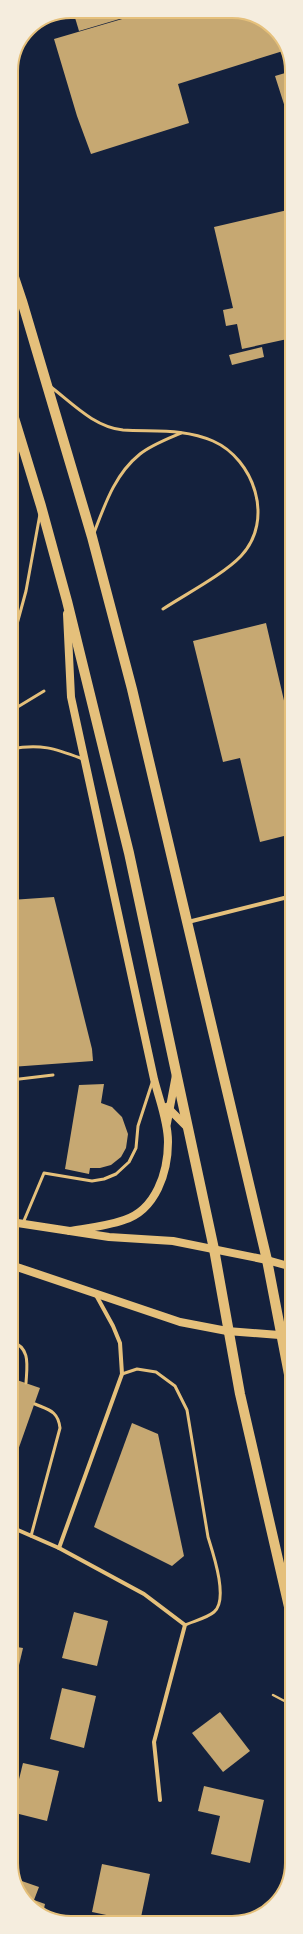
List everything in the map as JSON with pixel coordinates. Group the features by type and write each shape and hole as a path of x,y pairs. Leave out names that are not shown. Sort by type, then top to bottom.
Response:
{"main road":[{"path":"18,290 48,384 92,537 132,689 267,1260 285,1357"},
{"path":"18,432 41,506 67,601 98,721 129,853 214,1249 240,1394 285,1590"},
{"path":"67,601 71,697 154,1079 166,1126 168,1141 166,1165 160,1185 146,1206 135,1215 125,1220 70,1231"},
{"path":"166,1126 176,1075"},
{"path":"159,1098 188,1128"},
{"path":"18,1223 109,1237 173,1241 285,1265"},
{"path":"18,1266 180,1322 228,1331 285,1335"}],"street":[{"path":"187,922 285,898"},
{"path":"59,1548 122,1374 120,1343 113,1326 95,1293"},
{"path":"18,1530 59,1548 144,1594 186,1625 154,1742 160,1800"}],"lane":[{"path":"48,384 85,414 111,427 122,430 147,429 182,432 213,441 228,450 240,461 250,476 254,488 257,511 256,524 248,546 235,562 163,609"},
{"path":"92,537 115,483 128,465 153,445 182,432"},
{"path":"18,620 26,591 41,506"},
{"path":"18,707 44,691"},
{"path":"18,748 32,746 50,747 85,759"},
{"path":"18,1079 53,1075"},
{"path":"22,1224 44,1173 92,1181 104,1179 116,1174 129,1162 136,1148 138,1126 154,1079"},
{"path":"18,1343 26,1352 28,1361 26,1383"},
{"path":"122,1374 137,1369 156,1372 175,1386 187,1410 208,1537 214,1558 221,1598 219,1606 214,1613 186,1625"},
{"path":"31,1536 60,1428 59,1418 53,1412 35,1404"}],"path":[{"path":"273,1695 285,1701"}],"building":[{"path":"75,18 123,18 79,31"},
{"path":"126,18 239,18 261,27 274,39 281,52 178,84 189,123 91,154 77,116 54,39"},
{"path":"285,73 285,107 275,76"},
{"path":"285,211 285,340 242,349 237,324 226,326 223,310 233,308 214,227"},
{"path":"262,347 264,357 232,365 229,355"},
{"path":"266,623 285,705 285,836 260,842 240,758 223,762 193,641"},
{"path":"54,897 92,1049 93,1061 18,1066 18,900"},
{"path":"104,1084 101,1103 112,1107 122,1117 128,1134 126,1148 121,1157 111,1165 100,1168 90,1168 89,1174 65,1169 79,1085"},
{"path":"18,1380 40,1388 18,1450"},
{"path":"132,1423 158,1434 184,1556 172,1566 94,1527"},
{"path":"74,1612 108,1621 97,1666 62,1658"},
{"path":"18,1647 23,1648 18,1669"},
{"path":"62,1688 96,1696 84,1748 50,1739"},
{"path":"220,1712 250,1751 223,1772 192,1733"},
{"path":"23,1763 59,1771 47,1821 18,1814 18,1783"},
{"path":"204,1786 264,1800 250,1863 211,1854 220,1816 198,1811"},
{"path":"102,1864 150,1874 141,1916 111,1916 92,1912"},
{"path":"21,1881 39,1887 34,1900 45,1904 44,1908 31,1898"}]}
